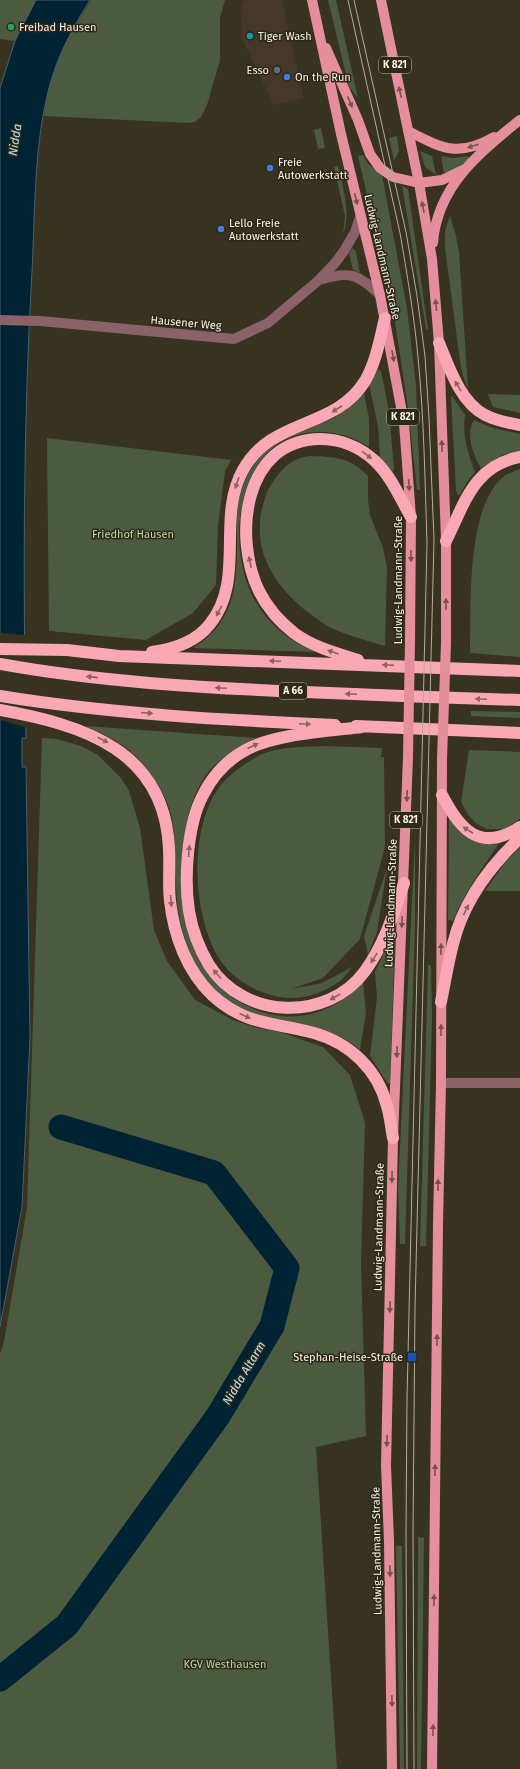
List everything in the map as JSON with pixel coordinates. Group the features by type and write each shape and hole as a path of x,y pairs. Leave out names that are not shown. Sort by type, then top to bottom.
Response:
{"highway":[{"path":"119,656 175,648 190,641 208,626 222,607 227,587 230,515 237,483 242,470 254,453 270,440 281,433 332,412 352,398 365,381 372,367 384,318"},
{"path":"439,343 454,378 470,403 484,415 503,422 520,425"},
{"path":"370,665 309,642 294,633 268,607 259,592 253,577 247,546 247,515 252,487 265,466 272,458 286,448 302,441 325,439 337,440 360,450 375,461 390,480 411,517"},
{"path":"446,541 472,489 481,477 492,467 508,459 520,457"},
{"path":"0,649 67,650 119,656 520,671"},
{"name":"A 66","path":"0,664 67,674 142,682 222,688 520,700"},
{"path":"497,670 520,667"},
{"path":"0,696 218,719 362,727 520,733"},
{"path":"0,710 32,716 90,733 123,753 136,765 149,781 158,797 164,814 168,831 170,900 172,916 181,948 198,979 212,995 226,1006 250,1019 266,1024 315,1033 340,1044 352,1052 363,1061 380,1088 387,1106 393,1138"},
{"path":"362,727 281,738 260,743 229,761 215,775 202,796 190,838 187,884 189,912 199,943 210,966 226,984 245,997 268,1006 287,1009 310,1006 329,1001 344,992 365,972 379,950 404,883"},
{"path":"442,795 459,824 476,835 494,838 505,836 520,827"},
{"path":"441,1002 453,944 466,909 486,876 520,838"}],"main road":[{"name":"Ludwig-Landmann-Straße","path":"312,0 360,217 380,295 404,424 411,517 408,757 393,1138 386,1466 389,1541 392,1769"},
{"name":"K 821","path":"381,0 419,183 432,259 439,343 446,541 446,643 442,759 441,1083 432,1769"},
{"path":"318,28 358,120 370,154 380,168 393,177 419,183 442,180 465,169"},
{"path":"432,259 434,232 439,210 454,183 465,169 508,129 520,120"},
{"path":"408,131 436,144 452,149 467,148 484,143 508,129"}],"street":[{"name":"Hausener Weg","path":"0,320 32,320 234,339 268,323 319,280 344,251 355,232 360,217"},
{"name":"Hausener Weg","path":"319,280 348,274 361,279 380,295"},
{"path":"441,1083 520,1083"}],"shaded area":[{"name":"Esso","path":"243,0 282,0 304,98 274,105 243,41 240,10"}],"green space":[{"name":"Freibad Hausen","path":"0,0 36,0 15,41 0,39"},
{"path":"91,0 225,0 220,18 220,60 207,105 201,117 195,122 188,123 44,116 48,91 62,48"},
{"path":"328,0 336,0 358,98 349,87"},
{"path":"321,128 325,148 318,149 314,130"},
{"path":"397,136 399,151 394,161 389,138"},
{"path":"420,151 432,156 436,175 425,167"},
{"path":"363,155 368,164 382,175 407,308 416,385 420,490 417,490 407,401 392,302 358,156"},
{"path":"441,156 453,158 468,156 470,159 458,168 444,173"},
{"path":"338,166 344,191 346,209 343,235 345,216 334,167"},
{"path":"402,186 408,189 428,329 426,329"},
{"path":"450,216 459,252 468,389 463,376 460,361 445,248 445,230"},
{"path":"353,248 356,252 360,273 353,270 349,253"},
{"path":"378,369 381,371 389,411 393,472 380,457 378,426 369,384"},
{"path":"364,393 369,418 369,447 350,437 329,432 315,432 289,438 268,452 254,472 244,496 240,523 240,550 245,576 254,599 266,616 280,631 296,643 315,652 193,648 207,638 218,626 231,601 236,572 238,506 243,486 250,470 269,448 292,435 334,418 350,407"},
{"path":"488,394 520,395 520,413 493,407"},
{"path":"452,396 465,415 465,437 475,472 467,482 460,495 458,495 456,491"},
{"path":"474,420 493,428 520,434 520,451 502,455 481,468 475,457 470,438 471,426"},
{"name":"Friedhof Hausen","path":"47,438 231,460 225,471 218,526 216,585 193,613 146,640 49,631"},
{"path":"310,456 342,459 355,465 368,476 368,500 370,515 383,548 387,567 385,646 354,637 328,626 316,618 305,610 281,586 265,559 261,544 260,529 261,512 268,490 288,464 299,458"},
{"path":"520,469 520,657 470,653 470,610 473,559 482,511 491,492 503,477"},
{"path":"471,711 520,712 520,718 471,716"},
{"path":"85,726 256,738 225,757 209,771 195,794 189,812 182,853 181,884 182,899 192,943 198,957 217,985 245,1005 261,1012 277,1016 294,1016 319,1012 339,1002 363,983 366,1013 360,1050 337,1035 314,1028 264,1018 246,1011 222,996 203,976 195,963 184,937 178,909 173,827 171,814 164,796 149,772 130,751 114,740"},
{"name":"KGV Westhausen","path":"42,738 57,739 81,746 98,755 121,778 129,791 140,828 154,930 167,961 195,1000 233,1020 254,1027 283,1033 323,1047 350,1075 365,1123 361,1262 366,1436 316,1447 337,1769 0,1769 0,1354 4,1341 27,1208"},
{"path":"326,746 382,748 381,757 384,757 385,847 360,939 323,978 291,989 322,983 354,966 340,981 316,994 298,998 280,997 256,990 242,982 230,972 220,960 211,942 204,921 199,897 199,848 203,825 210,804 220,786 233,773 248,762 258,756 274,750"},
{"path":"469,750 520,752 520,819 504,829 487,829 477,824 468,815 461,802"},
{"path":"449,819 465,836 471,839 484,843 500,842 468,890 453,921 448,920"},
{"path":"415,838 415,925 405,1244 400,1244 398,1188"},
{"path":"520,847 520,891 485,891 504,864"},
{"path":"387,868 377,932 368,955 364,936"},
{"path":"392,936 395,939 390,1083 388,1084 370,1056 377,997 375,972"},
{"path":"428,965 431,965 432,1018 426,1246 420,1246"},
{"path":"418,1537 424,1538 421,1769 417,1769"},
{"path":"396,1546 402,1546 404,1769 400,1769"}],"water":[{"name":"Nidda","path":"36,0 90,0 65,44 51,79 43,113 36,181 25,446 24,621 26,738 22,738 22,767 26,767 30,1038 22,1207 0,1327 0,88 15,41"}],"pier":[{"path":"0,633 26,635 28,728 0,720"}],"waterway":[{"name":"Nidda Altarm","path":"0,1679 67,1625 218,1416 272,1326 287,1268 214,1173 61,1127"}],"tram line":[{"path":"348,0 400,233 408,279 418,357 422,403 425,473 427,543 407,1398 407,1769"},
{"path":"354,0 406,232 417,296 425,356 434,539 415,1307 413,1532 414,1769"}],"place":[{"name":"Freibad Hausen","path":"11,27"},
{"name":"Tiger Wash","path":"250,36"},
{"name":"Esso","path":"277,70"},
{"name":"On the Run","path":"287,77"},
{"name":"Freie Autowerkstatt","path":"270,168"},
{"name":"Lello Freie Autowerkstatt","path":"221,229"},
{"name":"Stephan-Heise-Straße","path":"412,1357"}]}
